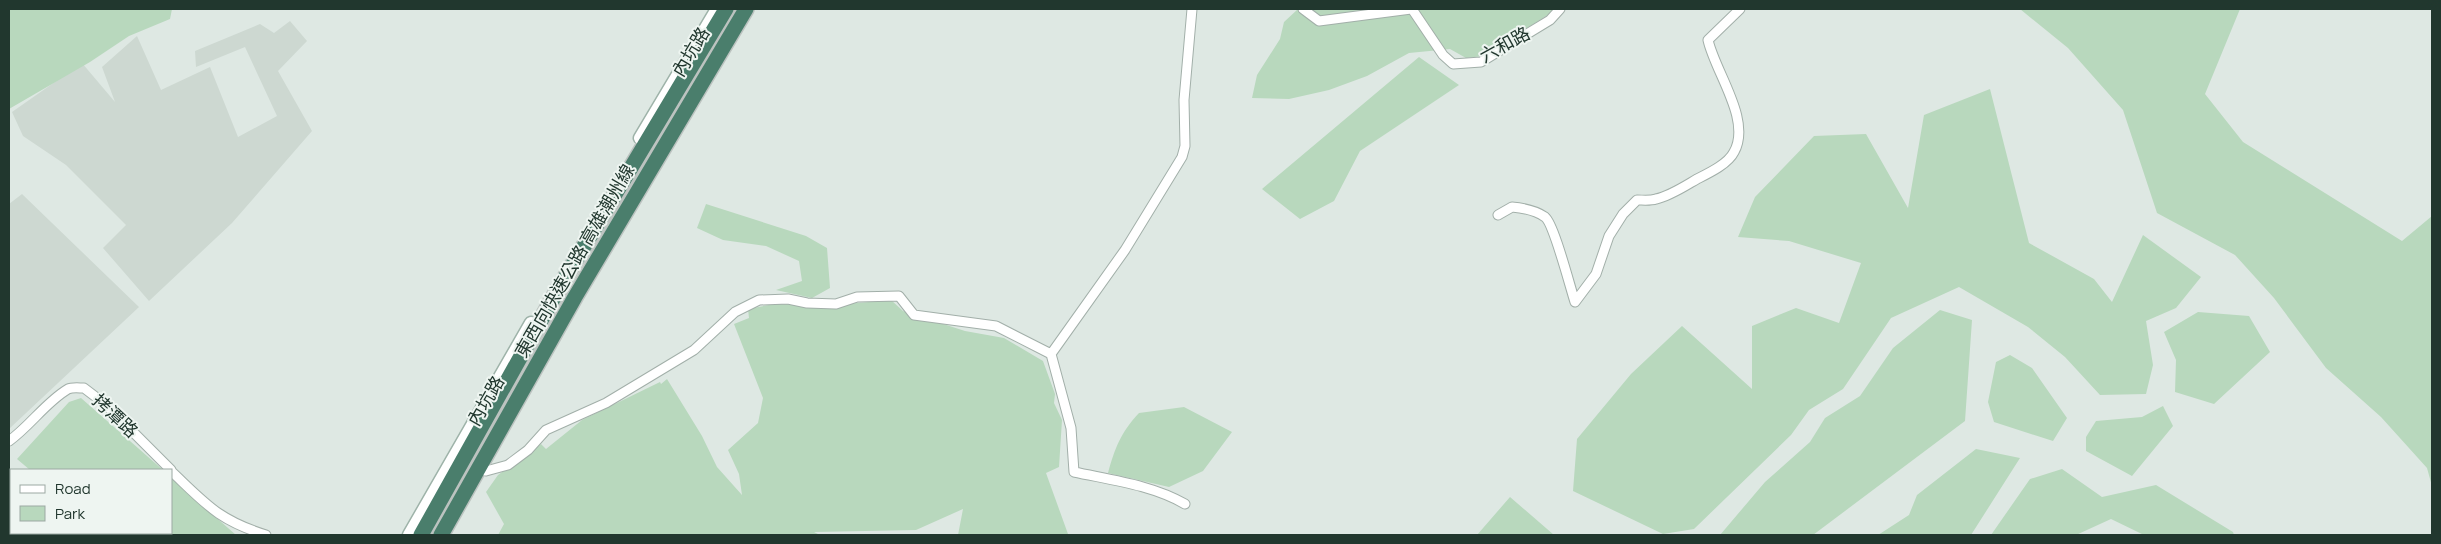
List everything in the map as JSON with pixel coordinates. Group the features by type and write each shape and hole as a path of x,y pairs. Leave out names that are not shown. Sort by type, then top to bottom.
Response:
{"highway":[{"name":"東西向快速公路 高雄潮州線","path":"422,535 559,288 726,9"},
{"name":"東西向快速公路 高雄潮州線","path":"441,535 575,297 746,9"}],"main road":[{"name":"內坑路","path":"409,535 558,277 717,9"},
{"name":"內坑路","path":"448,535 486,471 581,300 754,9"}],"street":[{"path":"1051,354 1125,250 1182,157 1185,146 1184,92 1192,9"},
{"name":"六和路","path":"1303,9 1319,21 1411,9 1444,55 1453,64 1480,62 1550,20 1560,9"},
{"path":"1498,215 1512,207 1530,209 1546,218 1553,229 1575,302 1596,274 1614,228 1623,214 1637,200 1656,199 1684,186 1706,175 1734,153 1738,140 1738,123 1708,40 1740,9"},
{"path":"486,471 508,465 528,450 546,430 606,404 686,354 735,312 759,300 788,299 807,303 836,304 857,297 899,296 914,315 996,326 1051,354 1071,428 1074,472 1150,489 1172,496 1185,504"},
{"name":"拷潭路","path":"9,441 24,431 44,409 70,388 84,388 105,404 170,469"},
{"name":"拷潭路","path":"172,471 198,499 224,518 239,526 266,535"}],"shaded area":[{"path":"290,21 307,41 278,71 312,131 232,223 149,301 103,248 126,225 66,165 23,136 12,112 82,63 115,102 102,67 137,36 161,90 210,67 238,137 277,116 245,47 196,67 195,51 260,24 274,33"},
{"path":"22,194 139,307 9,429 9,204"}],"green space":[{"path":"9,9 172,9 170,19 129,36 90,62 9,109"},
{"path":"1298,9 1557,9 1483,56 1466,58 1450,49 1409,53 1367,76 1329,90 1289,99 1252,98 1257,75 1280,39 1284,22"},
{"path":"2020,9 2240,9 2205,94 2243,142 2402,241 2432,216 2432,486 2427,468 2381,417 2326,368 2274,298 2235,255 2157,213 2123,110 2068,48"},
{"path":"1419,57 1459,85 1360,151 1334,201 1300,219 1262,189"},
{"path":"1990,89 2029,243 2094,279 2112,302 2143,235 2201,277 2176,308 2146,321 2153,365 2146,394 2100,395 2065,357 2028,327 1959,287 1891,318 1843,389 1809,410 1791,435 1694,529 1663,534 1573,491 1577,439 1631,374 1682,326 1752,389 1752,326 1796,308 1839,323 1861,263 1789,241 1738,237 1755,197 1814,136 1866,134 1908,208 1924,115"},
{"path":"706,204 806,236 827,248 830,288 812,298 776,290 802,281 799,261 766,246 723,240 697,228"},
{"path":"891,300 903,311 965,331 1004,338 1043,361 1055,394 1054,403 1062,420 1059,467 1046,473 1068,534 1074,535 958,535 963,509 916,530 814,532 820,535 498,535 504,524 486,492 498,475 541,444 546,449 582,420 660,382 661,384 667,379 702,436 717,467 742,495 739,474 728,450 758,423 763,398 734,324 749,318 748,309 779,303 812,307"},
{"path":"1940,310 1972,320 1965,421 1813,535 1720,535 1765,482 1810,442 1825,418 1860,396 1893,348"},
{"path":"2198,312 2249,316 2270,352 2214,404 2175,392 2176,360 2164,332"},
{"path":"2010,355 2032,368 2067,418 2053,441 1994,422 1988,402 1996,362"},
{"path":"81,398 162,469 29,469 17,459 69,402"},
{"path":"2163,406 2173,426 2132,476 2086,451 2086,437 2096,421 2142,417"},
{"path":"1184,407 1232,432 1203,471 1169,487 1108,473 1119,441 1139,413"},
{"path":"1976,449 2020,458 1971,535 1878,535 1909,515 1917,495"},
{"path":"2062,469 2102,497 2156,485 2233,532 2234,535 2144,535 2111,519 2076,535 1991,535 2030,479"},
{"path":"172,479 236,535 110,534 172,534"},
{"path":"1510,497 1554,535 1477,535"}]}
